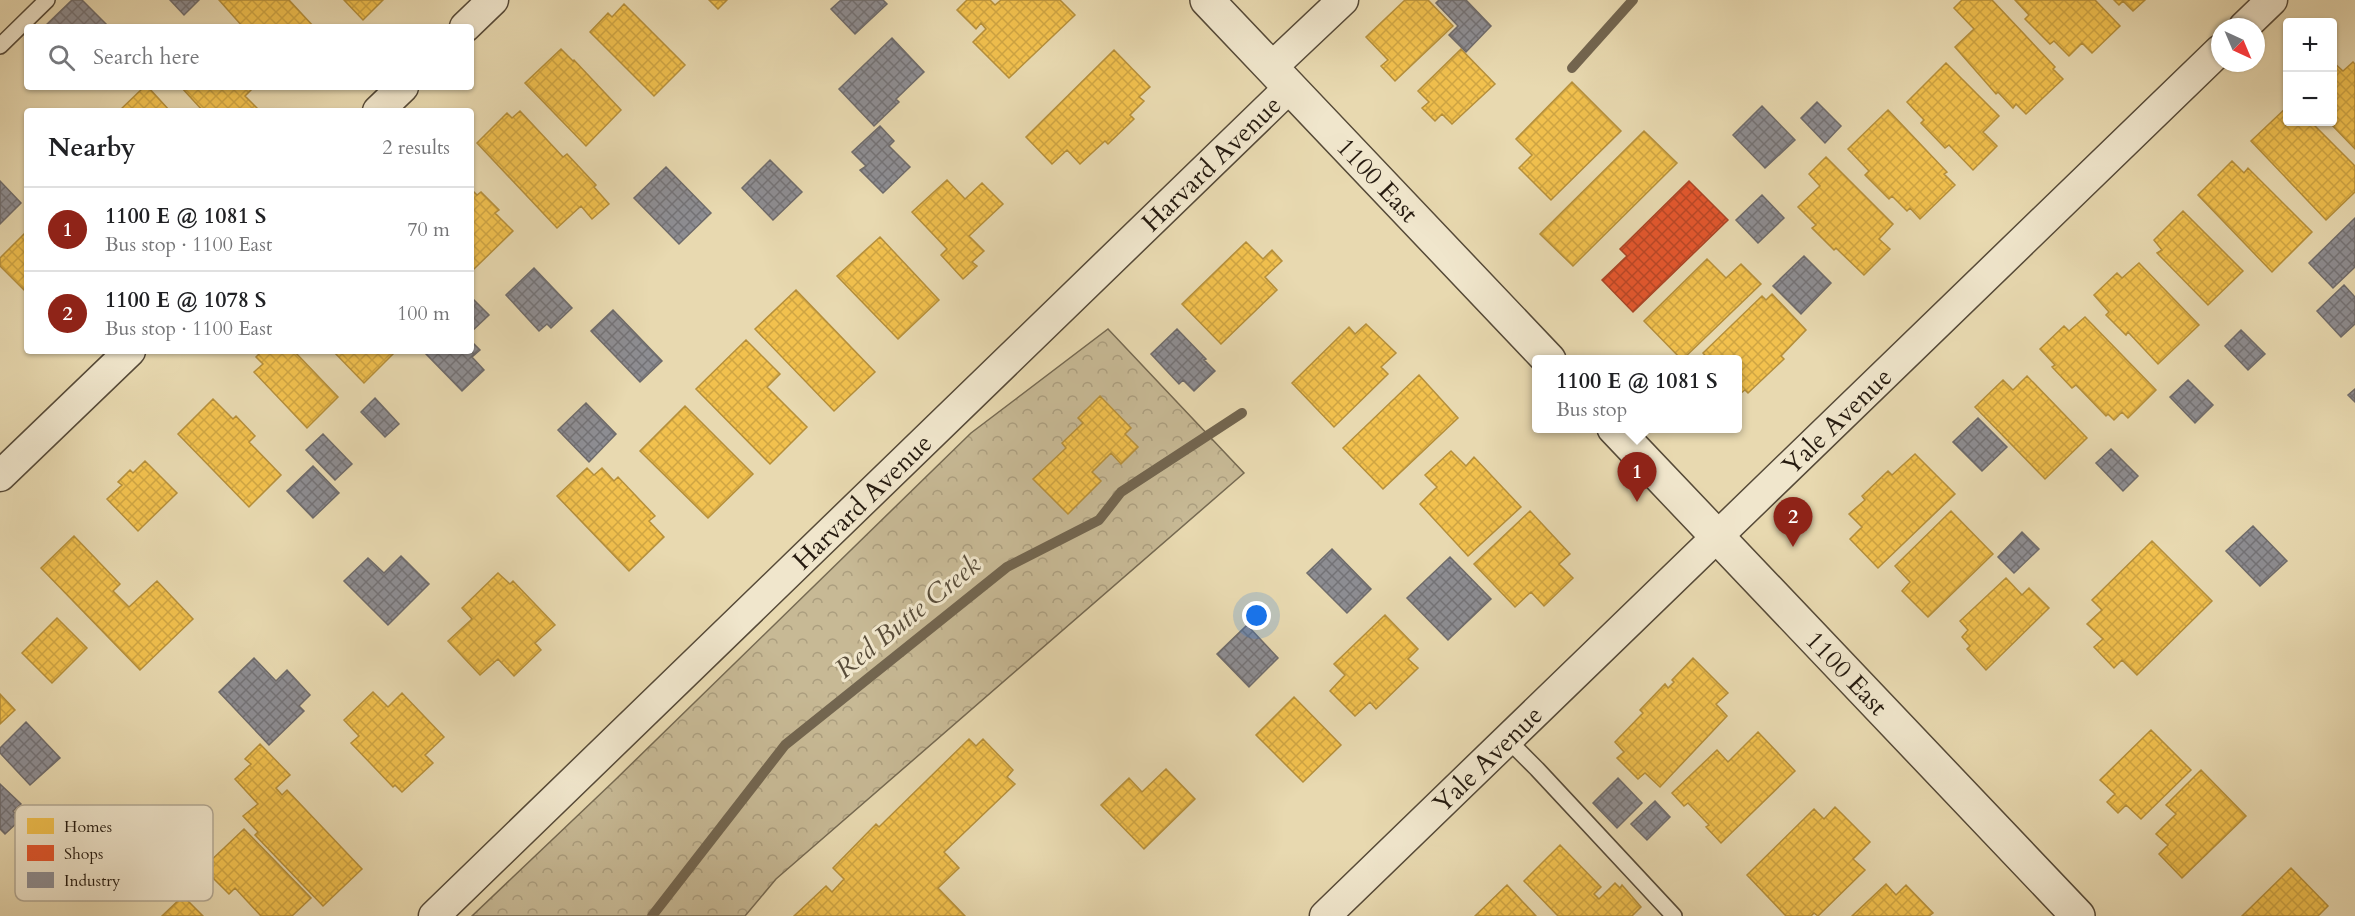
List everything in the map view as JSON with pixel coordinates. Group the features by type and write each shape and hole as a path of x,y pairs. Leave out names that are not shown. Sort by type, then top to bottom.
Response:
{"street":[{"path":"468,24 494,0"},
{"name":"1100 East","path":"1207,0 1544,355"},
{"name":"Harvard Avenue","path":"434,916 1280,78 1343,0"},
{"path":"2253,18 2272,0"},
{"name":"Yale Avenue","path":"1325,916 2211,60"},
{"path":"381,108 400,90"},
{"path":"0,476 126,354"},
{"name":"1100 East","path":"1618,433 2078,916"}],"lane":[{"path":"0,46 47,0"},
{"path":"1507,739 1674,916"}],"green space":[{"path":"1108,329 1244,473 776,879 745,916 472,916 971,433"}],"building: Homes":[{"path":"219,0 289,0 311,24 240,24"},
{"path":"344,0 383,0 363,20"},
{"path":"709,0 727,0 718,9"},
{"path":"967,0 990,0 995,5 1001,0 1060,0 1075,15 1009,78 973,42 986,29 981,23 976,29 957,10"},
{"path":"1405,0 1428,0 1453,26 1395,81 1381,66 1388,60 1366,37"},
{"path":"1962,0 1992,0 2055,67 2053,69 2063,79 2026,114 2016,104 2013,108 1998,92 1996,94 1955,47 1974,29 1954,8"},
{"path":"2015,0 2095,0 2120,26 2092,53 2082,43 2069,56 2054,41 2050,44 2025,19 2029,15"},
{"path":"2114,0 2145,0 2133,11 2123,1 2119,5"},
{"path":"624,4 685,65 654,96 590,32 608,13 612,17"},
{"path":"561,49 621,110 586,146 525,83"},
{"path":"1461,49 1495,84 1452,124 1442,114 1435,121 1422,108 1429,102 1418,91"},
{"path":"1114,50 1150,87 1139,97 1144,101 1130,115 1134,119 1108,144 1105,141 1080,164 1067,150 1052,164 1026,137"},
{"path":"2353,62 2355,64 2355,149 2333,126 2337,126 2337,66 2343,71"},
{"path":"1946,63 1999,116 1983,132 1997,146 1973,170 1949,145 1945,148 1921,123 1924,120 1907,102"},
{"path":"1572,82 1621,131 1551,200 1519,168 1532,155 1516,139"},
{"path":"141,90 151,90 167,108 122,108"},
{"path":"184,90 251,90 245,96 257,108 200,108"},
{"path":"1888,110 1947,172 1944,174 1955,185 1920,219 1910,208 1907,211 1892,196 1889,199 1865,175 1869,171 1848,149"},
{"path":"520,111 563,157 567,154 596,185 594,187 609,204 592,219 581,206 557,228 477,143 507,113 512,118"},
{"path":"2283,111 2283,126 2315,126 2355,166 2355,192 2326,220 2251,141"},
{"path":"1644,131 1677,163 1573,266 1540,234"},
{"path":"1826,157 1893,224 1879,239 1890,249 1864,275 1812,228 1816,225 1798,207 1820,186 1809,174"},
{"path":"2232,161 2244,173 2248,168 2312,232 2272,272 2198,195"},
{"path":"947,180 965,199 982,183 1003,204 969,236 984,251 972,262 977,266 963,279 941,255 947,249 912,212"},
{"path":"474,192 477,195 481,192 499,210 495,213 513,231 474,269"},
{"path":"2183,211 2243,271 2208,305 2157,253 2162,250 2154,240"},
{"path":"24,234 24,290 0,266 0,258"},
{"path":"880,237 939,300 898,339 837,276"},
{"path":"1246,242 1263,259 1272,250 1282,261 1265,277 1277,290 1221,344 1182,304"},
{"path":"1707,259 1726,278 1741,264 1761,284 1687,355 1677,355 1644,321"},
{"path":"2139,263 2199,325 2158,364 2128,332 2126,335 2106,315 2109,312 2094,295 2117,273 2122,278"},
{"path":"796,290 875,372 834,411 755,329"},
{"path":"1772,294 1806,330 1781,356 1784,359 1748,393 1745,390 1742,392 1742,355 1705,355 1703,353 1762,296 1766,300"},
{"path":"2085,317 2156,390 2128,418 2122,412 2114,420 2108,414 2106,416 2076,385 2072,388 2052,367 2055,365 2040,349 2064,326 2069,331"},
{"path":"1366,324 1396,353 1381,367 1388,374 1334,427 1292,383 1349,327 1355,334"},
{"path":"746,340 780,374 767,387 807,427 770,464 696,389"},
{"path":"259,354 297,354 338,397 307,428 254,372 263,364 256,357"},
{"path":"336,354 393,354 364,383"},
{"path":"1419,375 1458,418 1383,489 1343,448"},
{"path":"2027,376 2087,438 2045,479 1975,407 2003,380 2013,390"},
{"path":"1100,396 1131,428 1125,434 1138,447 1121,464 1111,453 1092,472 1101,481 1068,514 1033,479 1066,448 1062,443 1083,423 1078,418"},
{"path":"213,399 233,419 236,416 255,436 249,442 281,475 249,507 178,434"},
{"path":"685,406 753,474 708,518 640,451"},
{"path":"1451,451 1466,466 1474,457 1521,507 1468,556 1420,504 1437,487 1425,475"},
{"path":"1915,454 1955,494 1878,568 1850,539 1862,527 1849,514 1865,500 1862,496 1888,471 1892,475"},
{"path":"145,461 177,493 138,531 107,499 122,485 118,482 130,470 133,473"},
{"path":"587,468 594,475 602,468 614,481 618,477 655,516 649,521 664,537 629,571 557,496"},
{"path":"1530,511 1570,554 1559,564 1573,578 1544,606 1531,592 1515,607 1474,564"},
{"path":"1951,511 1993,554 1928,617 1902,591 1910,582 1895,566"},
{"path":"74,536 120,584 113,591 129,607 157,581 193,619 140,670 41,568"},
{"path":"2152,541 2212,601 2137,675 2122,660 2114,668 2094,647 2103,639 2087,624 2102,610 2092,600"},
{"path":"498,573 510,584 513,581 555,625 535,643 541,650 514,676 498,659 480,675 448,641 472,619 462,608"},
{"path":"2006,578 2022,595 2029,588 2049,608 1986,670 1967,649 1970,646 1962,637 1968,630 1960,621"},
{"path":"1385,615 1418,649 1408,659 1418,668 1376,709 1370,702 1355,716 1330,691 1345,675 1334,664"},
{"path":"57,618 87,648 52,683 22,653"},
{"path":"1693,658 1728,693 1716,704 1727,716 1660,787 1645,773 1638,779 1617,758 1624,752 1615,742 1643,713 1640,710 1665,684 1668,688 1674,682 1672,680"},
{"path":"373,692 388,707 402,693 444,737 425,755 433,763 402,792 395,785 393,787 351,743 359,736 344,720"},
{"path":"0,694 15,710 0,724"},
{"path":"1294,697 1341,745 1303,782 1256,735"},
{"path":"2151,730 2191,770 2141,819 2126,805 2118,813 2107,802 2115,794 2100,780"},
{"path":"1758,732 1795,771 1721,843 1706,827 1709,825 1688,803 1684,806 1672,793 1717,750 1728,762"},
{"path":"969,739 976,746 983,739 1013,770 1007,777 1015,784 944,852 959,868 938,888 965,916 794,916 826,886 832,892 844,879 833,868 876,824 879,827"},
{"path":"260,744 290,775 276,788 282,795 287,790 362,869 323,906 255,835 258,832 243,816 258,804 235,779 251,764 245,759"},
{"path":"1166,769 1195,799 1144,849 1101,805 1129,778 1142,792"},
{"path":"2201,770 2246,816 2182,878 2159,854 2168,845 2156,834 2176,814 2166,805"},
{"path":"1835,807 1870,842 1853,859 1865,870 1818,916 1814,913 1811,916 1786,916 1747,875 1814,809 1824,819"},
{"path":"244,829 311,898 292,916 261,916 235,888 229,894 213,878 213,858"},
{"path":"1560,845 1601,887 1594,894 1599,899 1615,883 1620,888 1622,885 1641,907 1632,916 1558,916 1524,881"},
{"path":"2291,868 2328,906 2318,916 2242,916"},
{"path":"1886,884 1896,895 1906,885 1933,913 1929,916 1852,916"},
{"path":"1507,885 1536,916 1475,916"},
{"path":"178,901 188,901 203,916 162,916"}],"building: Shops":[{"path":"1689,181 1728,220 1633,312 1602,280 1627,256 1620,249"}],"building: Industry":[{"path":"72,0 82,0 106,24 47,24"},
{"path":"170,0 199,0 184,15"},
{"path":"841,0 883,0 887,4 855,34 831,9"},
{"path":"1439,0 1466,0 1491,26 1466,52 1449,35 1458,26 1436,3"},
{"path":"892,38 924,72 896,99 899,102 874,126 839,89"},
{"path":"1817,102 1841,126 1825,143 1801,118"},
{"path":"1762,106 1795,140 1765,168 1733,135"},
{"path":"880,126 894,141 889,146 910,167 883,193 860,170 866,166 852,152"},
{"path":"770,160 802,192 773,220 742,188"},
{"path":"666,167 711,213 679,244 634,198"},
{"path":"0,181 21,203 0,224"},
{"path":"1762,195 1784,218 1758,243 1736,220"},
{"path":"2355,218 2355,267 2333,288 2309,263"},
{"path":"1804,256 1831,283 1801,314 1773,286"},
{"path":"534,268 572,308 551,328 547,324 539,331 506,295"},
{"path":"2344,285 2355,297 2355,324 2341,337 2317,311"},
{"path":"474,300 489,315 474,329"},
{"path":"613,310 662,361 640,382 591,331"},
{"path":"1177,329 1215,371 1194,391 1183,380 1179,384 1151,354"},
{"path":"2241,330 2265,354 2248,370 2225,346"},
{"path":"474,344 480,350 472,357 484,370 462,391 426,354 474,354"},
{"path":"2188,380 2213,405 2195,423 2170,397"},
{"path":"2355,389 2355,402 2348,395"},
{"path":"375,398 399,424 385,437 361,412"},
{"path":"586,403 616,434 589,462 558,430"},
{"path":"1978,418 2007,447 1982,471 1953,442"},
{"path":"323,434 352,464 335,480 306,450"},
{"path":"2111,449 2138,476 2123,491 2096,463"},
{"path":"313,466 339,493 313,518 287,491"},
{"path":"2253,526 2287,561 2260,586 2226,551"},
{"path":"2022,532 2039,549 2014,573 1998,557"},
{"path":"1332,549 1371,589 1347,613 1307,573"},
{"path":"401,556 429,584 388,625 344,581 368,558 384,573"},
{"path":"1450,557 1491,599 1448,640 1407,598"},
{"path":"1247,625 1278,658 1249,687 1217,654"},
{"path":"254,658 276,681 287,670 310,695 299,706 304,711 269,745 219,692"},
{"path":"26,722 60,758 30,785 0,753 0,748"},
{"path":"1618,778 1642,803 1617,828 1593,803"},
{"path":"0,784 21,804 15,805 13,811 15,825 5,834 0,829"},
{"path":"1655,801 1670,817 1647,840 1631,824"}],"waterway":[{"name":"Red Butte Creek","path":"1572,68 1633,0"},
{"name":"Red Butte Creek","path":"652,916 785,745 1007,567 1099,520 1121,492 1242,413"}],"place":[{"name":"1100 E @ 1081 S","path":"1637,502"},
{"name":"1100 E @ 1078 S","path":"1793,547"}]}
